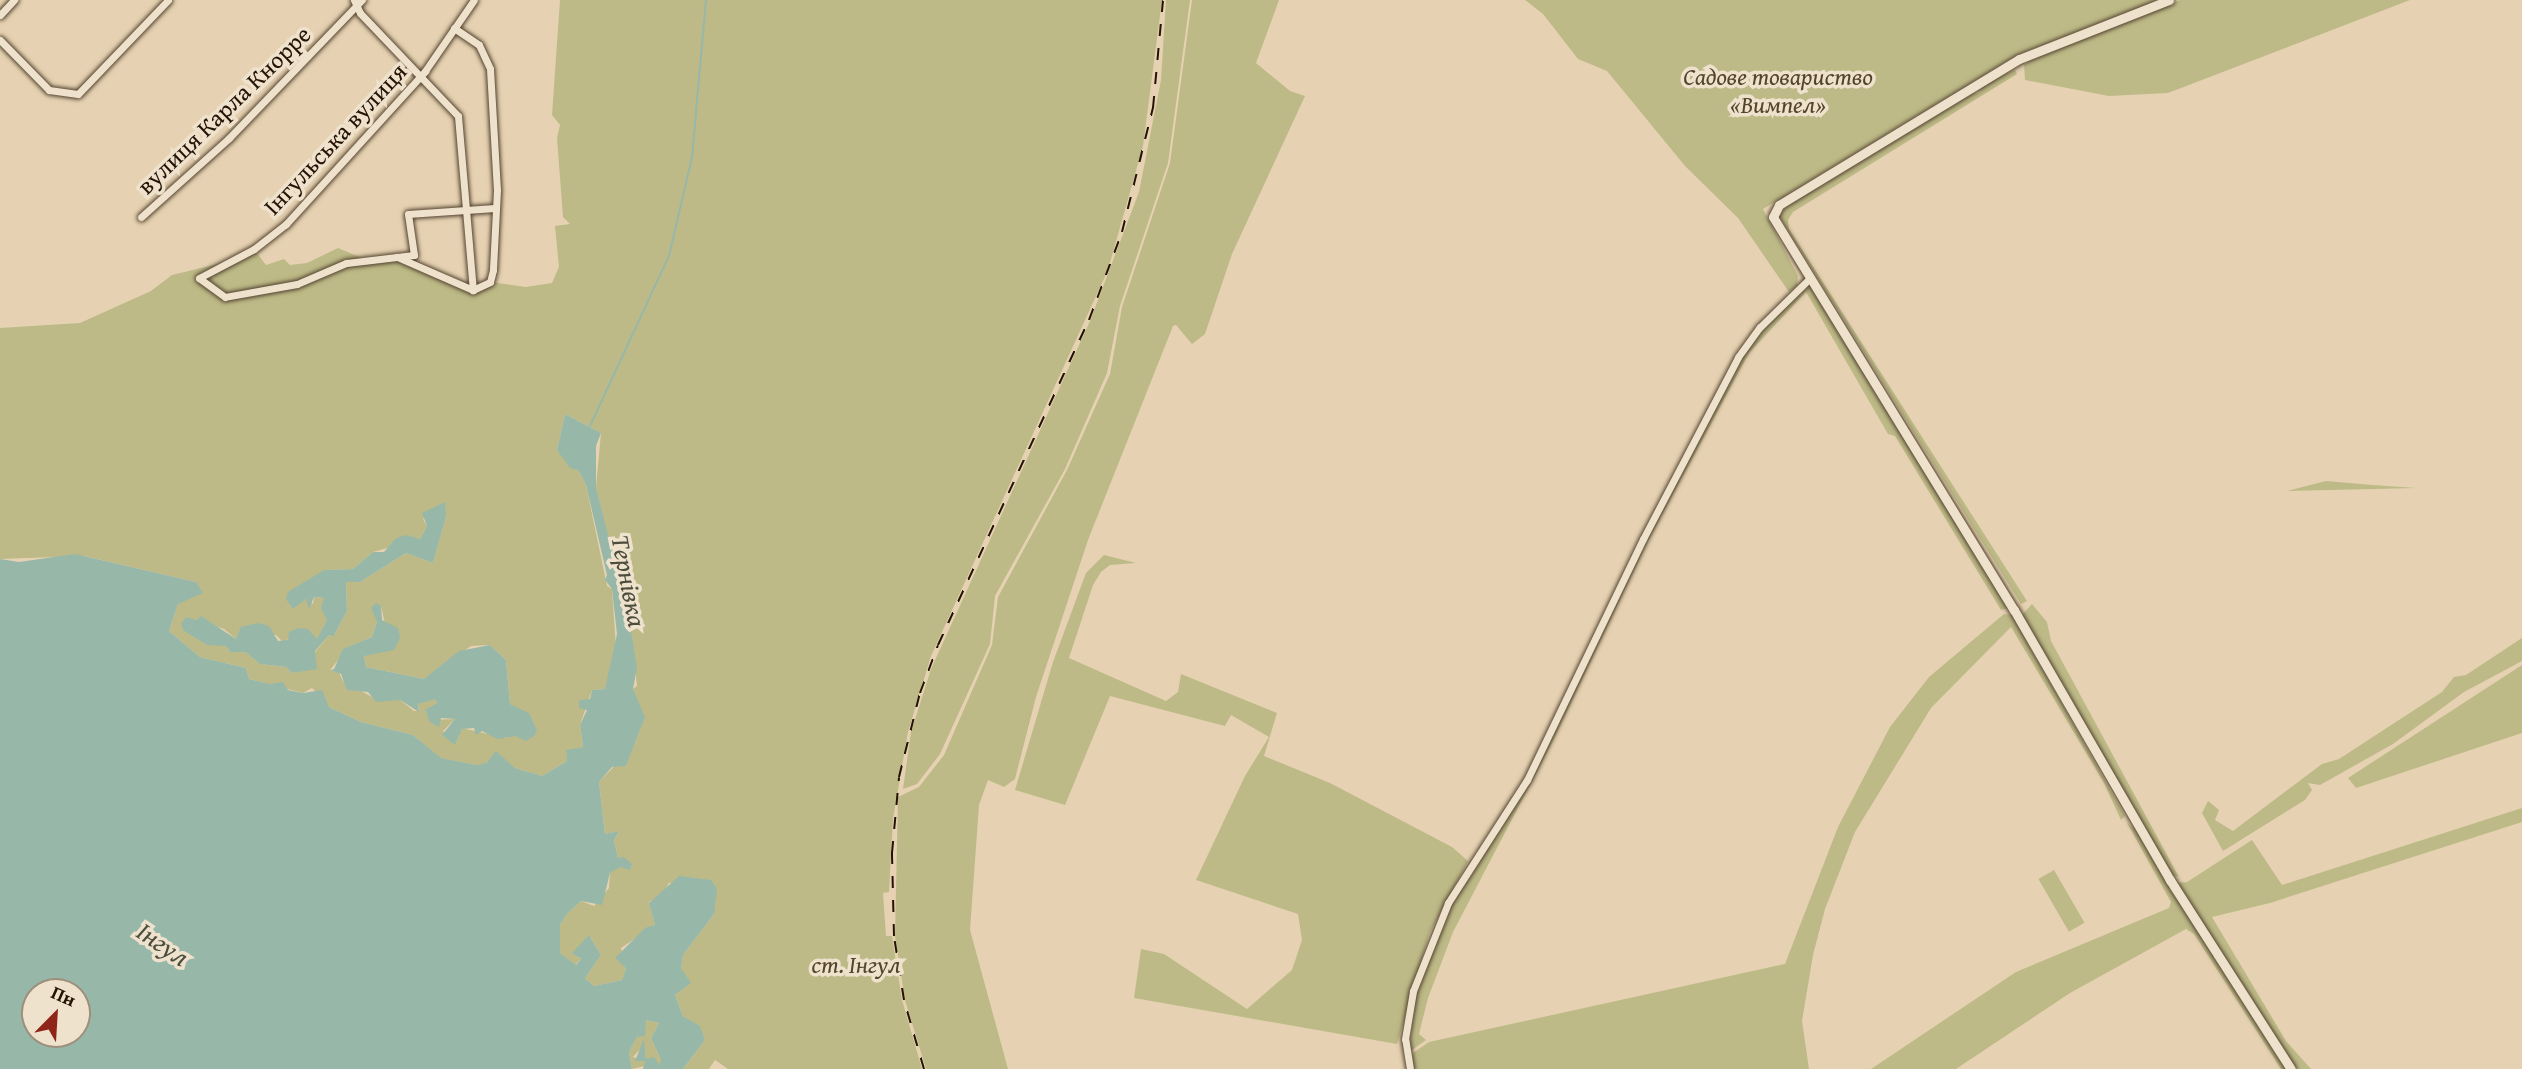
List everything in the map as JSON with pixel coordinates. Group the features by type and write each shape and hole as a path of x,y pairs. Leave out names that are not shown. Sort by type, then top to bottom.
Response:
{"street":[{"path":"0,15 14,0"},
{"path":"0,40 49,90 78,94 168,0"},
{"name":"Інгульська вулиця","path":"397,257 346,263 296,284 225,297 199,278 254,249 286,224 419,76 474,0"},
{"path":"2169,0 2018,59 1779,205 1774,221 2014,610 2170,880 2291,1069"},
{"path":"358,2 459,121 473,290"},
{"name":"вулиця Карла Кнорре","path":"141,217 237,130 358,2"},
{"path":"397,257 473,290 490,282 495,208 490,69 479,45 454,28"},
{"path":"397,257 414,255 408,214 495,208"},
{"path":"1410,1069 1405,1039 1413,991 1448,904 1527,780 1614,596 1738,357 1760,327 1809,279"}],"green space":[{"name":"ст. Інгул","path":"560,0 1162,0 1143,146 1108,270 931,656 908,732 893,819 889,892 883,893 886,936 892,936 902,1000 922,1069 728,1069 715,1060 709,1069 683,1069 705,1040 699,1026 683,1016 675,995 687,986 681,967 683,955 714,914 711,880 669,883 662,895 649,902 655,925 621,948 626,968 622,980 594,986 585,978 601,955 591,938 583,944 577,957 581,959 575,965 560,953 560,925 567,914 581,901 594,906 609,888 610,873 625,862 618,858 614,840 619,831 605,834 599,782 633,747 640,730 633,689 637,686 633,648 596,487 601,433 565,414 557,450 578,470 586,485 607,586 612,589 616,648 609,681 605,689 592,690 580,725 583,747 567,751 567,761 542,776 515,768 496,752 485,764 477,765 440,758 413,735 361,722 329,707 312,688 303,693 249,679 246,668 200,657 169,631 178,604 196,582 84,556 0,559 0,328 80,323 151,291 172,275 234,260 254,249 266,265 284,259 290,265 307,263 338,248 362,258 397,257 473,290 490,282 526,287 552,283 559,267 555,226 570,224 563,217 557,138 560,125 552,115","holes":["442,511 446,517 433,563 406,553 360,582 346,582 347,611 333,637 329,635 315,652 312,667 292,673 286,667 260,664 245,652 230,652 226,646 184,631 186,617 224,629 236,639 241,634 276,635 284,643 297,631 308,629 317,640 327,620 324,598 314,597 313,604 305,599 293,609 324,570 353,569 373,552 420,539 427,526 423,519","381,606 385,624 364,656 366,667 424,679 471,646 490,645 506,660 510,704 529,715 535,729 505,738 462,728 456,743 443,731 455,719 431,720 425,711 437,703 435,698 418,704 419,711 414,711 400,700 372,697 343,681 339,673 330,670 349,647 372,637 377,622 374,610"]},
{"path":"1166,0 1190,0 1168,163 1120,306 1107,373 1065,469 995,596 990,644 940,754 917,784 903,789 911,732 931,669 1090,321 1139,192 1161,80"},
{"path":"1192,0 1279,0 1256,63 1290,91 1305,96 1232,254 1205,334 1192,344 1176,325 1173,326 1088,540 1036,697 1015,779 1004,787 988,780 979,805 970,930 1008,1069 926,1069 905,1000 895,936 898,797 919,787 944,755 992,645 998,597 1067,470 1110,374 1122,307 1170,163"},
{"name":"Садове товариство «Вимпел»","path":"1525,0 2158,0 2017,55 1763,209 1798,276 1797,286 1789,292 1738,218 1685,166 1607,71 1578,59 1543,14"},
{"path":"2180,0 2410,0 2168,93 2109,96 2025,80 2024,65 2037,56"},
{"path":"2015,70 2017,74 1793,212 1788,220 1789,229 2027,601 2021,604 1779,216 1790,203 1969,94 1978,93 1987,82"},
{"path":"1807,288 1813,289 2009,608 2001,610 1895,436 1888,434 1806,292 1749,353 1648,541 1553,741 1453,932 1428,998 1419,1034 1426,1040 1409,1052 1416,992 1450,905 1500,828 1740,358 1762,329"},
{"path":"2326,481 2372,485 2416,488 2287,491"},
{"path":"1104,555 1136,563 1110,565 1101,572 1093,585 1069,658 1166,701 1178,692 1181,674 1277,713 1264,756 1330,783 1452,847 1468,861 1429,934 1397,1044 1134,998 1141,949 1164,954 1247,1009 1292,970 1302,940 1298,914 1196,880 1245,776 1269,737 1231,715 1225,726 1110,696 1065,805 1015,790 1053,662 1086,573"},
{"path":"2032,604 2047,622 2051,641 2179,877 2172,875 2022,615"},
{"path":"2004,614 2012,615 2125,816 2121,820 2104,783 2011,627 1931,708 1855,832 1825,909 1813,955 1802,1021 1809,1069 1413,1069 1413,1053 1429,1042 1785,964 1838,827 1890,727 1929,677"},
{"path":"2522,638 2522,661 2464,692 2393,744 2320,785 2308,783 2312,790 2305,800 2223,851 2202,813 2208,801 2219,810 2215,820 2233,831 2322,764 2339,759 2442,692 2454,677 2466,675"},
{"path":"2522,665 2522,733 2356,788 2348,778"},
{"path":"2522,808 2522,822 2270,903 2212,917 2286,1041 2311,1069 2295,1069 2175,883 2187,882 2252,840 2282,885"},
{"path":"2127,823 2135,829 2288,1069 2281,1069 2194,934 2186,929 2070,993 1956,1069 1871,1069 2016,972 2169,908 2171,902"},
{"path":"2054,870 2084,923 2069,932 2038,879"},
{"path":"646,1020 659,1023 651,1038 661,1060 660,1065 646,1059 644,1045 633,1057 645,1061 645,1066 632,1069 629,1052"}],"water":[{"name":"Інгул","path":"565,414 601,433 596,446 596,487 620,584 624,588 637,668 633,689 645,717 626,766 612,767 599,782 605,834 619,831 614,840 618,858 624,857 632,864 630,870 620,867 610,873 602,905 581,901 567,914 560,925 560,953 576,965 581,959 572,953 589,935 601,955 585,978 594,986 622,980 626,968 615,958 645,928 655,925 649,903 679,876 711,880 717,889 714,914 683,955 681,968 691,983 675,995 683,1016 700,1026 705,1040 683,1069 643,1069 645,1061 635,1061 644,1039 646,1059 654,1057 659,1065 661,1060 651,1038 659,1023 646,1020 645,1036 637,1037 629,1052 632,1069 0,1069 0,559 19,562 75,554 196,582 203,593 178,604 169,631 200,657 246,668 249,679 270,684 283,682 288,690 303,693 322,690 329,707 361,722 413,735 441,758 477,765 486,763 496,751 515,768 542,776 567,761 566,750 583,747 580,725 587,710 579,708 579,700 590,699 592,690 605,689 617,634 612,589 605,580 607,575 586,485 578,470 570,468 557,450"},
{"path":"445,502 446,517 433,563 406,553 360,582 346,582 347,611 333,637 329,635 315,651 317,669 292,673 286,667 260,664 245,652 230,652 226,646 207,645 184,631 181,624 186,617 197,620 201,616 236,639 241,627 258,623 269,626 278,641 288,640 289,632 298,628 308,629 317,639 327,620 321,608 324,598 314,597 309,609 306,599 293,609 286,599 288,592 324,570 353,569 373,552 384,552 395,539 405,535 420,539 427,526 422,513"},
{"path":"376,603 381,606 382,620 398,628 400,638 394,650 364,656 366,667 424,679 459,651 490,645 506,660 510,704 529,713 537,730 534,736 526,741 516,736 497,739 482,731 476,735 474,728 462,729 455,745 442,735 455,719 441,718 439,727 430,722 425,710 437,703 435,699 418,704 419,712 400,700 376,702 368,692 347,690 341,674 330,670 334,669 343,649 372,637 377,622 371,608"}],"waterway":[{"name":"Тернівка","path":"590,426 669,256 692,157 706,0"}],"railway":[{"path":"924,1069 904,1000 894,936 892,853 899,777 920,693 938,645 1089,320 1122,232 1153,108 1163,0"}]}
